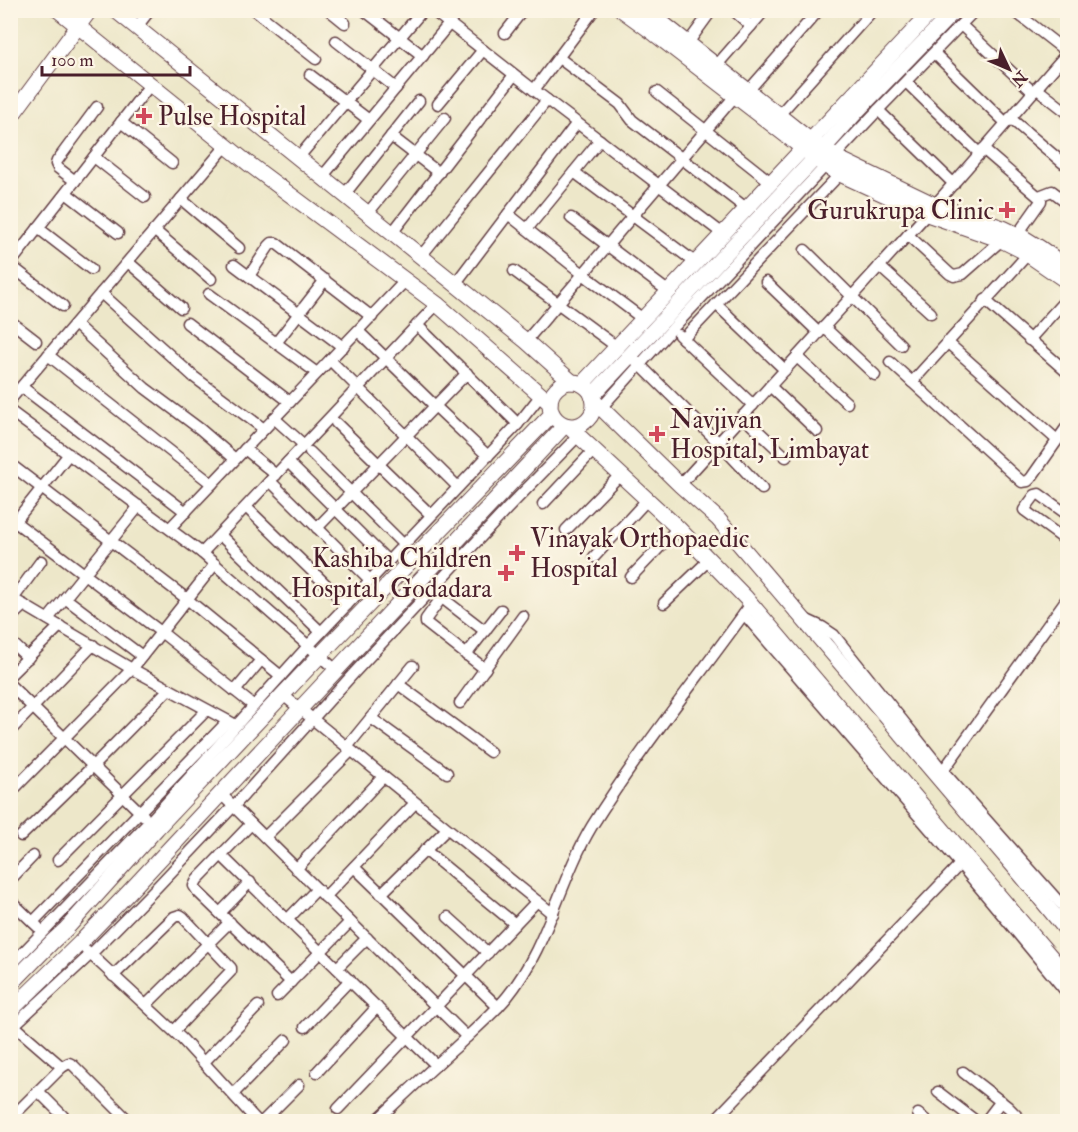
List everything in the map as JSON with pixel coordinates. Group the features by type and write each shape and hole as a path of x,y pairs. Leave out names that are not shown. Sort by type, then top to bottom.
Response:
{"street":[{"path":"58,10 226,146 437,304 548,404 556,420 571,428 678,528 709,560 747,609 963,861 1068,977"},
{"path":"10,118 90,10"},
{"path":"115,10 577,383 588,388 596,401 680,485 718,519 940,774 1068,912"},
{"path":"136,28 150,10"},
{"path":"254,10 316,59"},
{"path":"329,10 345,23"},
{"path":"364,10 423,56"},
{"path":"376,20 384,10"},
{"path":"298,158 423,10"},
{"path":"432,10 723,234"},
{"path":"505,33 523,10"},
{"path":"534,90 594,10"},
{"path":"622,10 659,21 742,94 822,156 931,210 1010,236 1065,260"},
{"path":"643,10 716,66 742,94 779,115 822,156"},
{"path":"688,44 712,10"},
{"path":"733,10 751,26"},
{"path":"716,66 765,10"},
{"path":"526,341 706,131 819,10"},
{"path":"779,115 873,10"},
{"path":"683,339 716,304 822,156 933,10"},
{"path":"62,1067 11,1022 85,949 157,887 233,806 312,719 426,585 571,428 588,419 596,401 822,156 858,110 955,10"},
{"path":"10,966 48,936 66,929 281,676 313,651 548,404 555,389 561,384 577,383 644,319 772,183 822,156 878,110 975,10"},
{"path":"680,485 931,210 1067,53 1013,10"},
{"path":"322,177 449,24"},
{"path":"961,25 1035,90 1068,113"},
{"path":"336,41 396,88"},
{"path":"438,104 483,50"},
{"path":"934,53 1008,121 1063,163"},
{"path":"559,58 620,104 632,120 747,209"},
{"path":"310,75 369,120"},
{"path":"392,233 514,75"},
{"path":"906,82 981,152 1039,196 1041,201 1010,236 963,274 954,276 950,274 908,235"},
{"path":"63,306 10,264 150,85"},
{"path":"657,92 772,183"},
{"path":"421,256 547,100"},
{"path":"344,195 419,101"},
{"path":"75,181 56,164 97,107"},
{"path":"878,110 954,184"},
{"path":"368,213 445,118"},
{"path":"121,122 171,163"},
{"path":"455,284 578,123"},
{"path":"391,136 439,173"},
{"path":"527,229 600,140"},
{"path":"10,400 226,146"},
{"path":"94,157 145,197"},
{"path":"574,172 696,263"},
{"path":"1039,196 1052,191 1068,203"},
{"path":"66,193 118,232"},
{"path":"181,199 239,248"},
{"path":"508,214 644,319"},
{"path":"571,218 669,292"},
{"path":"38,228 91,269"},
{"path":"154,230 211,279"},
{"path":"1010,236 1028,254 1068,282"},
{"path":"249,276 268,246 276,243 372,316"},
{"path":"805,250 901,345"},
{"path":"912,382 1028,254"},
{"path":"128,262 181,308"},
{"path":"234,265 343,347"},
{"path":"879,266 931,313"},
{"path":"514,271 617,346"},
{"path":"276,343 325,280"},
{"path":"170,528 405,281"},
{"path":"766,282 875,375"},
{"path":"101,293 194,376 264,429"},
{"path":"208,294 317,374"},
{"path":"1029,340 1068,297"},
{"path":"985,300 1068,373"},
{"path":"202,553 288,462 307,449 357,389 437,304"},
{"path":"716,304 785,369"},
{"path":"10,321 36,341"},
{"path":"187,322 290,402"},
{"path":"75,324 145,388 200,429 235,459"},
{"path":"417,325 518,424"},
{"path":"668,325 753,405"},
{"path":"358,331 488,456"},
{"path":"947,342 1057,440"},
{"path":"48,355 212,484"},
{"path":"797,357 847,403"},
{"path":"330,360 458,487"},
{"path":"635,360 762,489"},
{"path":"890,362 1022,482 1028,482 1068,425"},
{"path":"317,528 467,373"},
{"path":"770,386 817,431"},
{"path":"22,387 186,512"},
{"path":"33,922 141,812 237,727 283,695 313,651 321,632 518,424 548,404"},
{"path":"10,411 202,553 336,670"},
{"path":"742,417 786,457"},
{"path":"274,418 404,544"},
{"path":"336,423 431,515"},
{"path":"245,449 317,528 370,580"},
{"path":"543,504 594,450"},
{"path":"69,454 12,523 161,632 254,706"},
{"path":"288,462 388,561"},
{"path":"10,464 187,599 281,676"},
{"path":"566,530 620,475"},
{"path":"1068,515 1039,494 1035,495 1024,510 1068,542"},
{"path":"594,556 647,500"},
{"path":"48,619 140,506"},
{"path":"246,507 347,605"},
{"path":"631,576 678,528"},
{"path":"220,535 321,632"},
{"path":"664,603 709,560"},
{"path":"41,561 12,598 132,669 237,727"},
{"path":"10,793 132,669 215,564"},
{"path":"426,585 485,630"},
{"path":"85,949 221,794 336,670 426,585"},
{"path":"442,597 426,619 426,623 485,669"},
{"path":"940,774 1068,597"},
{"path":"65,598 142,656"},
{"path":"10,618 24,605"},
{"path":"375,1122 508,996 529,964 591,828 626,774 747,609"},
{"path":"466,655 501,610"},
{"path":"460,703 524,616"},
{"path":"10,675 60,626"},
{"path":"10,641 28,658"},
{"path":"10,732 93,645"},
{"path":"235,691 261,660"},
{"path":"265,837 349,749 413,666"},
{"path":"398,684 490,752"},
{"path":"10,685 154,825"},
{"path":"21,836 169,689"},
{"path":"283,695 553,914"},
{"path":"58,860 207,710"},
{"path":"371,718 447,773"},
{"path":"940,774 1068,932"},
{"path":"296,868 383,777"},
{"path":"221,794 467,1037"},
{"path":"288,919 354,867 415,803"},
{"path":"251,824 197,880 194,886 291,981"},
{"path":"381,894 447,829"},
{"path":"425,850 515,924"},
{"path":"221,855 436,1065"},
{"path":"10,880 33,856"},
{"path":"963,861 1068,994"},
{"path":"713,1122 963,861"},
{"path":"354,867 498,1007"},
{"path":"220,913 250,882"},
{"path":"10,900 48,936"},
{"path":"339,1109 537,901"},
{"path":"113,976 174,917 177,915 183,917 231,968 231,971 174,1031"},
{"path":"448,917 488,953"},
{"path":"146,1005 230,922"},
{"path":"277,996 350,922"},
{"path":"10,985 48,936"},
{"path":"337,968 367,938"},
{"path":"85,949 174,1031 258,1122"},
{"path":"305,1027 350,980"},
{"path":"204,1062 258,1006"},
{"path":"317,1072 378,1007"},
{"path":"233,1094 286,1040"},
{"path":"11,1121 62,1067 69,1063 130,1122"},
{"path":"963,1072 1023,1122"},
{"path":"262,1122 299,1085"},
{"path":"39,1092 69,1122"},
{"path":"938,1092 977,1122"},
{"path":"985,1122 1000,1101"},
{"path":"918,1114 928,1122"}],"place":[{"name":"Pulse Hospital","path":"144,116"},
{"name":"Gurukrupa Clinic","path":"1007,210"},
{"name":"Navjivan Hospital, Limbayat","path":"657,434"},
{"name":"Vinayak Orthopaedic Hospital","path":"517,553"},
{"name":"Kashiba Children Hospital, Godadara","path":"506,573"}]}
